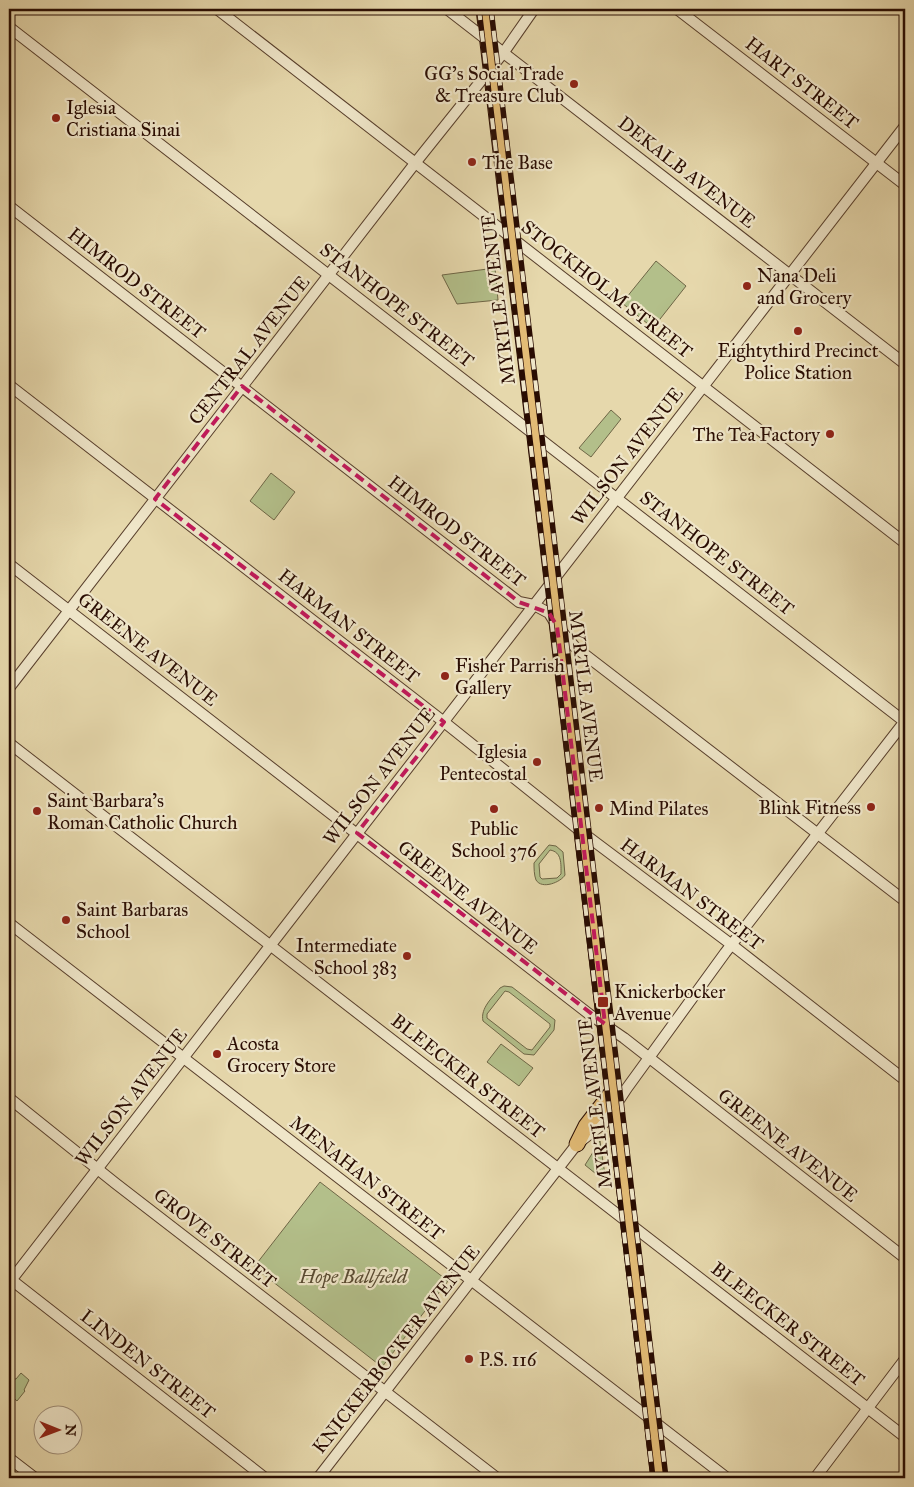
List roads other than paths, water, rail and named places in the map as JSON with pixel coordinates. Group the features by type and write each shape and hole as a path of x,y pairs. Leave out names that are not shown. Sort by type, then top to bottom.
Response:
{"main road":[{"name":"MYRTLE AVENUE","path":"484,9 659,1478"},
{"path":"577,1144 586,1126 613,1092"}],"street":[{"name":"STOCKHOLM STREET","path":"217,9 905,543"},
{"name":"DEKALB AVENUE","path":"447,9 905,364"},
{"name":"CENTRAL AVENUE","path":"9,688 416,162 491,69 534,9"},
{"name":"HART STREET","path":"677,9 905,185"},
{"name":"STANHOPE STREET","path":"9,27 905,721"},
{"name":"WILSON AVENUE","path":"10,1280 905,126"},
{"name":"HIMROD STREET","path":"9,206 519,602 534,604 549,613 557,626 575,647 905,901"},
{"name":"HARMAN STREET","path":"9,385 444,722 583,833 732,945 905,1080"},
{"name":"GREENE AVENUE","path":"9,564 579,1006 606,1024 905,1258"},
{"name":"KNICKERBOCKER AVENUE","path":"318,1478 577,1144 604,1123 732,945 905,721"},
{"name":"BLEECKER STREET","path":"9,743 905,1437"},
{"name":"MENAHAN STREET","path":"9,923 727,1478"},
{"name":"GROVE STREET","path":"9,1098 97,1169 497,1478"},
{"name":"LINDEN STREET","path":"10,1280 265,1478"},
{"path":"815,1478 905,1359"},
{"path":"9,1458 35,1478"}],"railway":[{"path":"479,9 653,1478"},
{"path":"491,9 666,1478"}],"place":[{"name":"GG's Social Trade & Treasure Club","path":"574,84"},
{"name":"Iglesia Cristiana Sinai","path":"56,118"},
{"name":"The Base","path":"472,162"},
{"name":"Nana Deli and Grocery","path":"747,286"},
{"name":"Eightythird Precinct Police Station","path":"798,331"},
{"name":"The Tea Factory","path":"830,434"},
{"name":"Fisher Parrish Gallery","path":"445,676"},
{"name":"Iglesia Pentecostal","path":"537,762"},
{"name":"Blink Fitness","path":"871,807"},
{"name":"Mind Pilates","path":"599,808"},
{"name":"Public School 376","path":"494,809"},
{"name":"Saint Barbara's Roman Catholic Church","path":"37,811"},
{"name":"Saint Barbaras School","path":"66,920"},
{"name":"Intermediate School 383","path":"407,956"},
{"name":"Knickerbocker Avenue","path":"603,1002"},
{"name":"Acosta Grocery Store","path":"217,1054"},
{"name":"P.S. 116","path":"469,1359"}],"park label":[{"name":"Hope Ballfield","path":"353,1276"}]}
